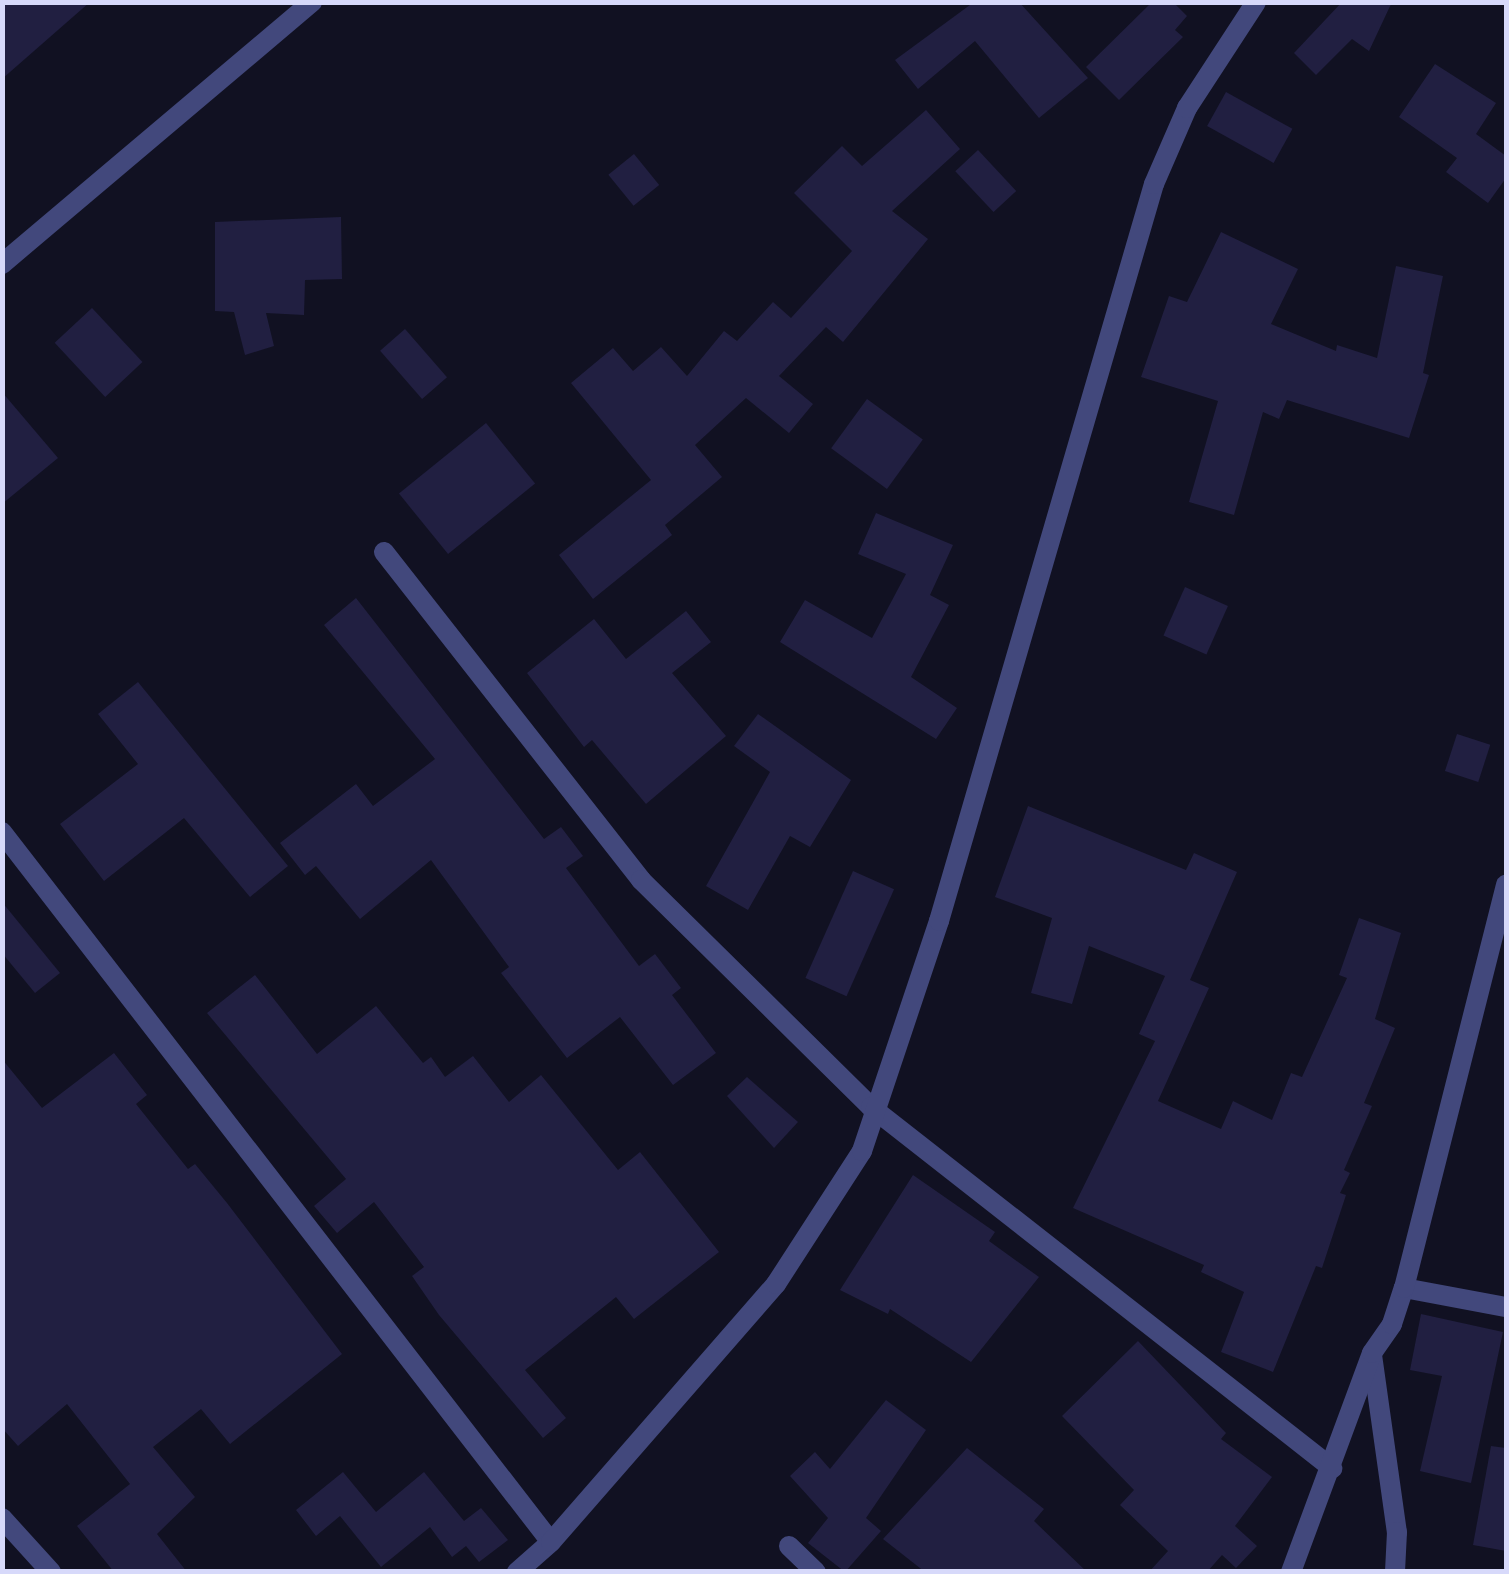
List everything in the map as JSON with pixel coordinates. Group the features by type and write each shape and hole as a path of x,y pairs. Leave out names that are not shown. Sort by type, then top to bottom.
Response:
{"street":[{"path":"2,264 312,2"},
{"path":"517,1572 551,1542 776,1284 862,1151 871,1107 939,922 1154,184 1187,108 1256,2"},
{"path":"384,552 641,880 871,1107 1332,1468"},
{"path":"2,832 551,1542"},
{"path":"1291,1572 1372,1353 1392,1324 1404,1288 1506,885"},
{"path":"1404,1288 1506,1307"},
{"path":"1372,1353 1395,1513 1395,1572"},
{"path":"2,1518 52,1572"},
{"path":"789,1546 816,1572"}],"building":[{"path":"2,2 90,2 2,79"},
{"path":"974,2 1019,2 1088,78 1039,118 975,41 918,89 895,60"},
{"path":"1152,2 1173,2 1187,16 1175,30 1183,37 1119,100 1086,67"},
{"path":"1342,2 1392,2 1369,51 1352,39 1316,75 1294,53"},
{"path":"1435,64 1496,103 1476,134 1506,156 1506,178 1488,203 1446,172 1457,158 1399,117"},
{"path":"1226,92 1292,129 1274,163 1207,126"},
{"path":"926,110 960,149 892,211 928,239 843,342 826,327 779,376 813,404 789,433 746,398 695,445 722,477 665,525 672,535 593,599 559,555 651,480 571,383 613,348 633,371 661,347 687,376 724,331 737,341 773,302 791,318 852,251 794,193 842,146 862,166"},
{"path":"978,150 1016,191 994,212 955,171"},
{"path":"634,154 659,185 634,206 608,175"},
{"path":"341,217 342,279 305,280 304,315 266,313 274,346 245,355 234,312 215,311 215,222"},
{"path":"1221,232 1298,269 1271,324 1336,351 1337,345 1377,358 1396,266 1443,276 1423,373 1429,375 1409,438 1287,400 1279,419 1263,412 1234,515 1189,502 1218,401 1141,377 1169,296 1187,302"},
{"path":"92,308 142,362 105,397 55,343"},
{"path":"405,329 447,377 422,399 380,351"},
{"path":"2,392 58,458 2,504"},
{"path":"867,399 923,440 887,489 831,448"},
{"path":"486,423 535,484 448,554 399,493"},
{"path":"876,513 953,545 930,595 949,605 911,677 957,708 936,739 780,642 805,600 872,638 906,574 858,554"},
{"path":"1185,587 1228,606 1206,655 1163,635"},
{"path":"356,598 544,839 561,827 583,856 566,868 639,966 655,954 681,988 672,995 716,1053 673,1085 620,1017 567,1058 501,973 509,967 431,860 360,919 316,866 305,875 280,843 356,784 373,806 435,759 324,625"},
{"path":"686,611 711,642 672,673 726,736 646,804 592,740 584,747 527,673 594,619 626,659"},
{"path":"138,682 288,866 250,897 184,818 104,881 60,824 138,764 98,714"},
{"path":"758,714 851,780 810,847 790,836 748,910 706,886 770,772 734,746"},
{"path":"1457,734 1490,745 1478,782 1445,771"},
{"path":"1028,806 1186,870 1194,853 1237,872 1190,980 1209,988 1158,1101 1221,1129 1233,1101 1272,1120 1291,1073 1302,1077 1347,978 1339,975 1359,918 1401,933 1375,1019 1395,1028 1364,1103 1372,1106 1344,1170 1350,1173 1340,1193 1346,1195 1322,1268 1316,1266 1273,1372 1221,1352 1244,1292 1201,1272 1204,1265 1073,1208 1155,1041 1139,1034 1165,976 1089,946 1072,1004 1031,993 1052,918 995,897"},
{"path":"853,871 894,889 847,996 805,978"},
{"path":"2,902 60,973 35,993 2,953"},
{"path":"255,975 317,1054 376,1006 423,1063 431,1057 445,1077 473,1056 509,1102 541,1075 618,1170 640,1152 719,1252 634,1319 616,1297 525,1370 566,1418 543,1438 439,1315 412,1276 424,1267 374,1202 337,1233 314,1206 346,1179 207,1013"},
{"path":"114,1053 147,1095 136,1104 188,1169 195,1164 342,1354 230,1444 201,1409 153,1447 195,1497 157,1534 187,1572 114,1572 77,1526 130,1484 67,1404 18,1446 2,1428 2,1059 42,1108"},
{"path":"747,1077 798,1122 774,1148 727,1096"},
{"path":"913,1175 995,1232 989,1241 1039,1277 971,1362 890,1309 888,1314 840,1290"},
{"path":"1421,1314 1503,1332 1471,1483 1420,1471 1442,1376 1410,1370"},
{"path":"1138,1341 1226,1433 1221,1439 1272,1477 1235,1526 1257,1546 1236,1568 1222,1555 1207,1572 1149,1572 1168,1551 1120,1505 1134,1490 1062,1416"},
{"path":"886,1400 926,1430 866,1518 881,1531 845,1572 808,1543 828,1518 790,1476 815,1452 830,1469"},
{"path":"1491,1446 1506,1448 1506,1551 1473,1545"},
{"path":"967,1448 1044,1509 1034,1521 1087,1572 925,1572 883,1539"},
{"path":"343,1472 376,1512 424,1472 464,1521 481,1508 508,1540 479,1562 466,1546 452,1557 430,1527 381,1567 340,1516 316,1536 296,1510"}]}
